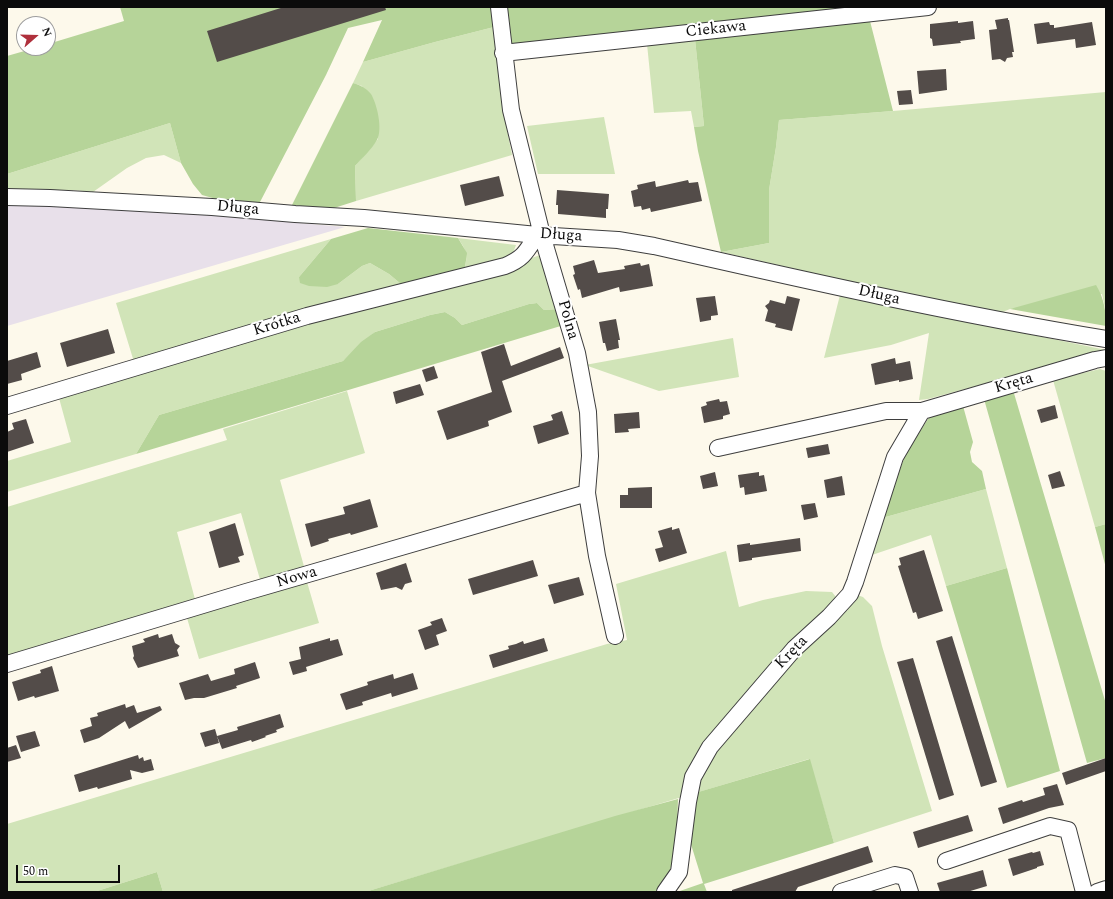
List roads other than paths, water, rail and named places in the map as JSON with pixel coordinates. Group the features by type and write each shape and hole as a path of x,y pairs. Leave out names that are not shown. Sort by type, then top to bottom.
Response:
{"street":[{"name":"Polna","path":"499,7 511,110 540,235 577,353 588,412 590,456 587,493 597,556 615,636"},
{"name":"Ciekawa","path":"504,53 928,7"},
{"name":"Długa","path":"7,198 50,198 204,207 364,218 540,235 618,240 654,246 902,302 1106,340"},
{"name":"Krótka","path":"7,406 307,316 504,266 517,261 525,255 540,235"},
{"name":"Kręta","path":"718,448 886,411 922,411 1106,358"},
{"name":"Kręta","path":"665,892 680,872 688,802 693,776 710,747 738,713 794,649 829,617 850,594 858,575 896,457 922,411"},
{"name":"Nowa","path":"7,664 587,493"},
{"path":"946,860 1050,826 1068,830 1084,892"},
{"path":"841,892 895,875 906,877 910,892"},
{"path":"1097,892 1106,889"}]}
